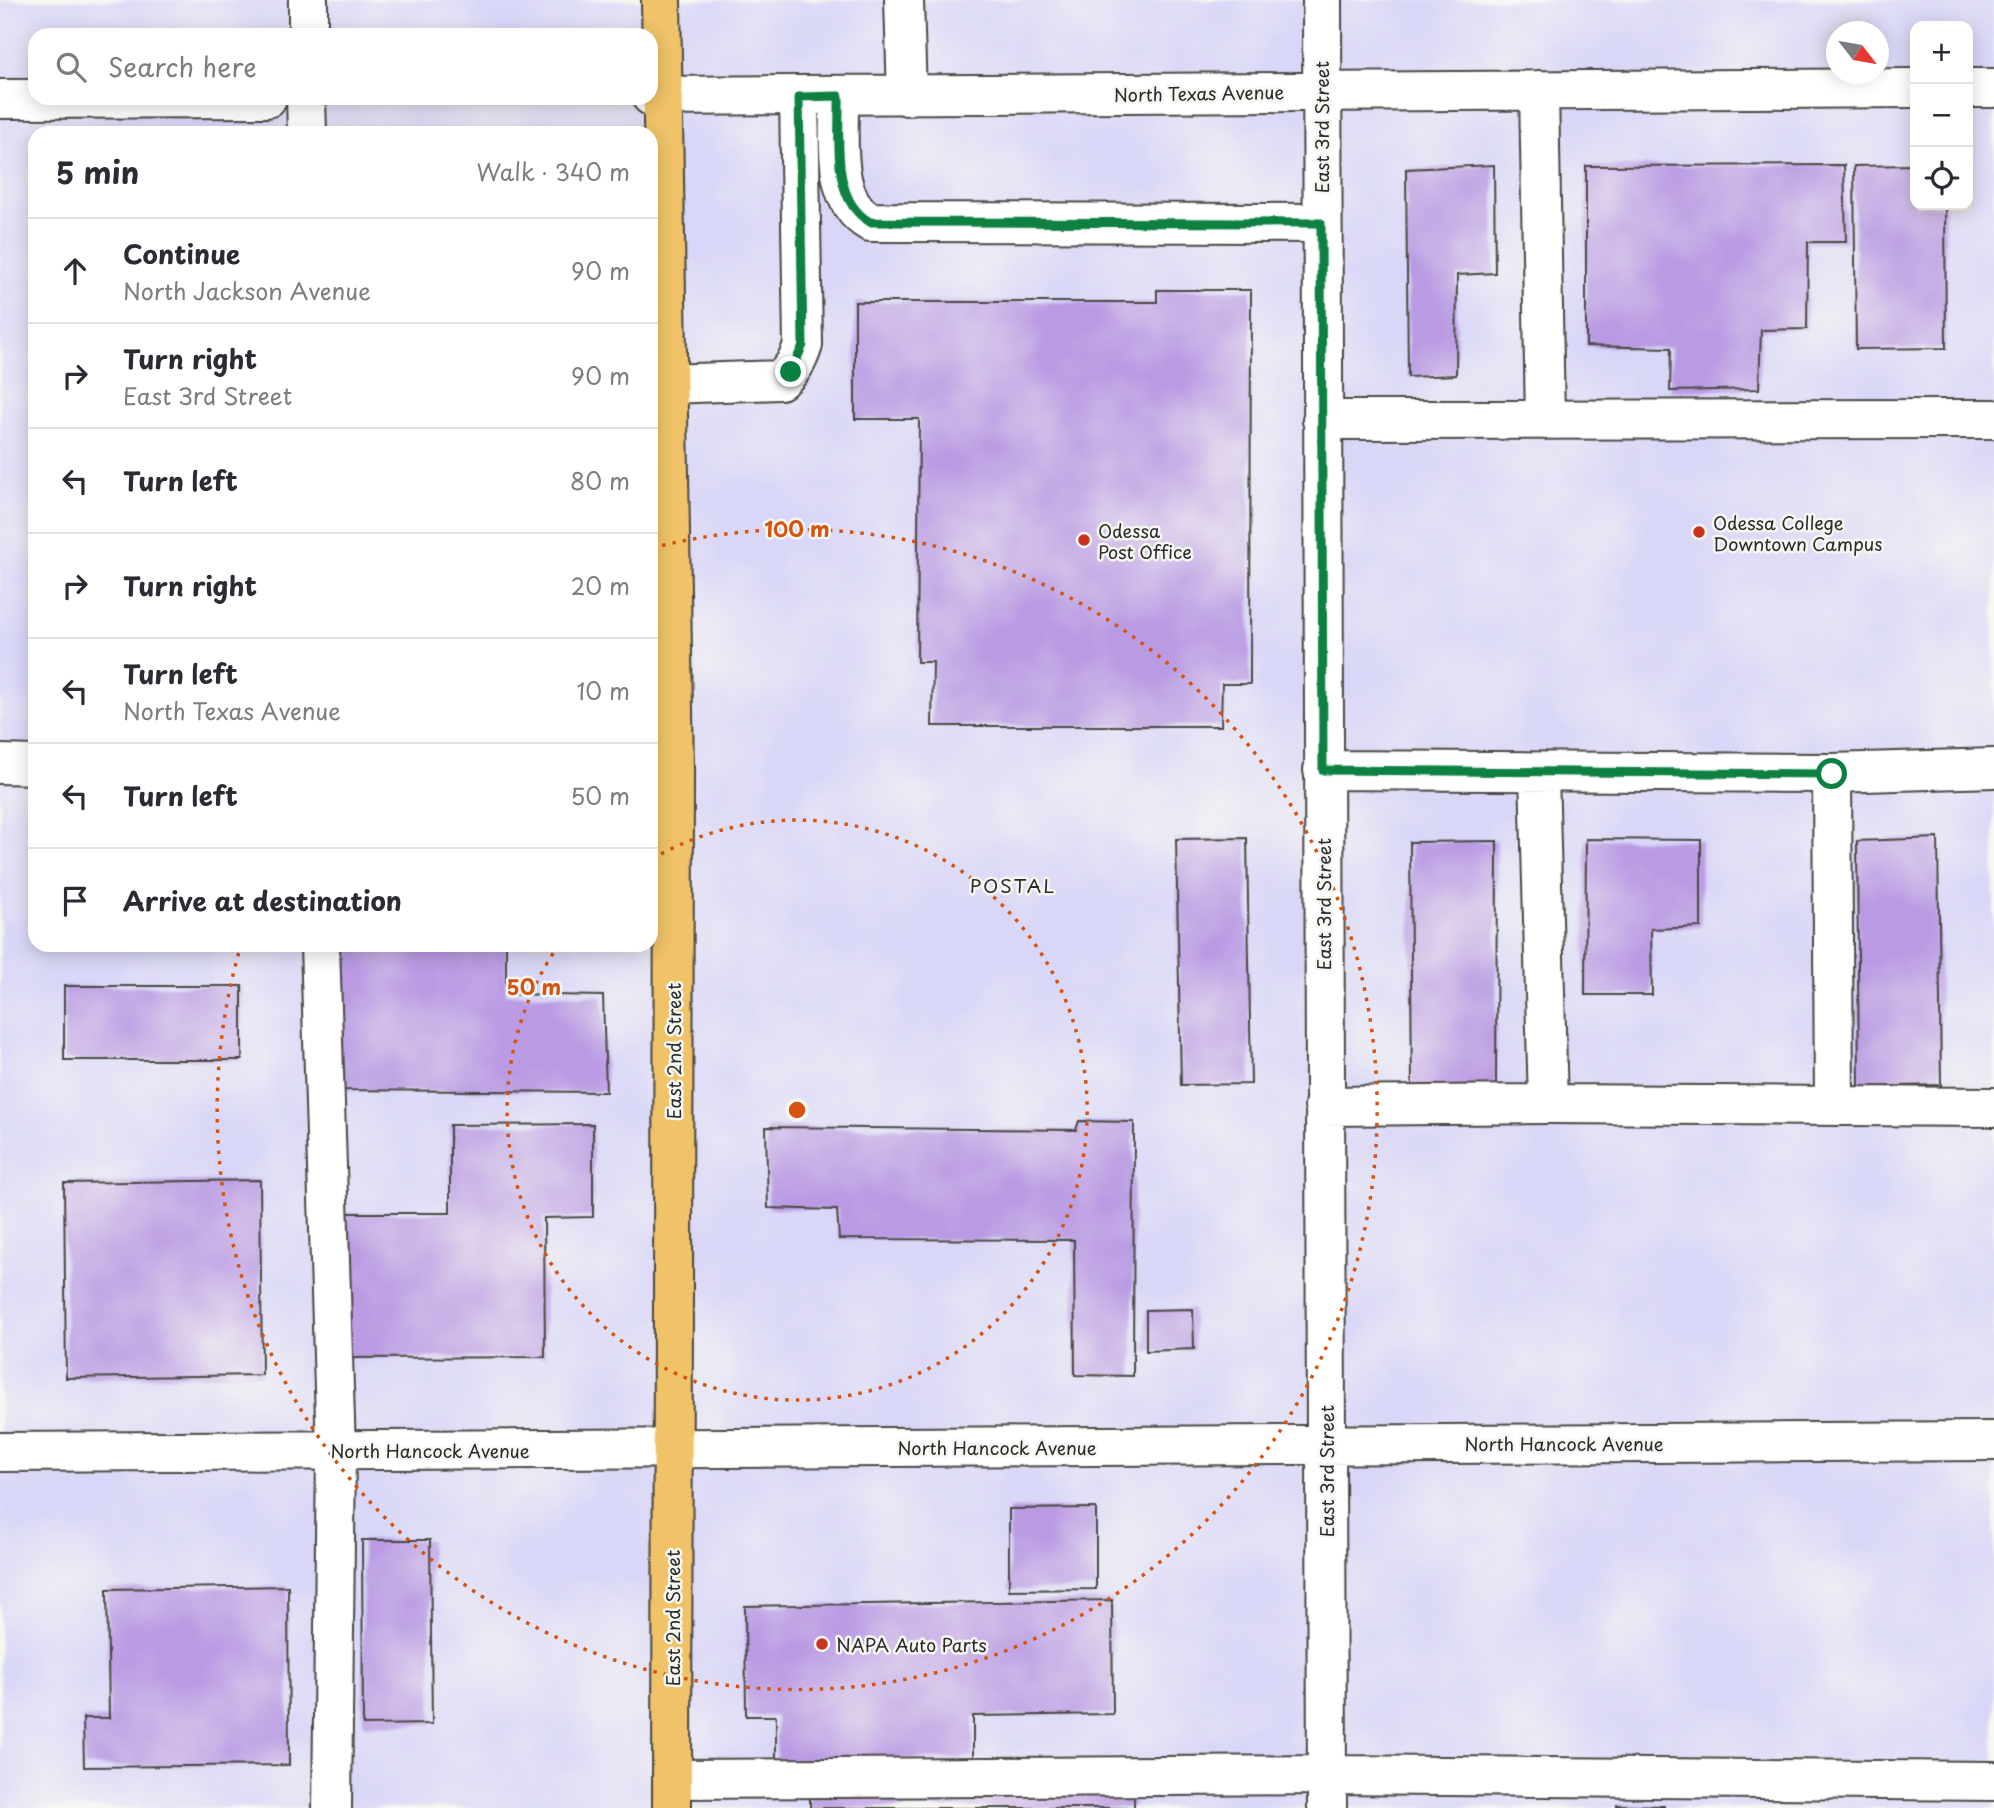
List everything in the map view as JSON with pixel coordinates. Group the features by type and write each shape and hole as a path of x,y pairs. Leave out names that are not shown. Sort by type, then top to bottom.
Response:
{"main road":[{"name":"East 2nd Street","path":"658,72 661,0"},
{"name":"East 2nd Street","path":"657,105 667,384 663,770 672,1794"}],"street":[{"path":"308,28 309,0"},
{"path":"904,0 907,96"},
{"name":"East 3rd Street","path":"1322,0 1327,1791"},
{"name":"North Texas Avenue","path":"658,96 1910,88"},
{"path":"1973,88 1994,88"},
{"path":"1539,90 1545,420"},
{"path":"839,96 840,170 857,215 870,222 1321,223"},
{"path":"667,384 780,380 791,372 798,360 803,345 799,97"},
{"path":"0,99 28,99"},
{"path":"306,105 307,126"},
{"path":"1322,421 1994,419"},
{"path":"0,764 28,765"},
{"path":"1323,770 1832,774 1994,768"},
{"path":"1539,772 1548,1104"},
{"path":"1832,774 1834,1104"},
{"path":"320,952 336,1451 332,1808"},
{"path":"1994,1073 1994,1131"},
{"path":"1324,1106 1834,1104 1994,1107"},
{"name":"North Hancock Avenue","path":"0,1452 1994,1441"},
{"path":"672,1794 1327,1791 1994,1781"}],"shaded area":[{"path":"0,0 1994,0 1994,1808 0,1808"}],"building":[{"path":"1494,165 1495,273 1457,275 1456,375 1408,377 1406,169"},
{"path":"1844,165 1846,242 1808,242 1807,329 1761,330 1759,389 1670,391 1671,348 1586,346 1586,166"},
{"path":"1910,165 1910,210 1945,210 1946,348 1856,349 1854,166"},
{"name":"Odessa Post Office","path":"1157,290 1251,290 1250,684 1222,684 1221,726 932,726 933,662 917,662 919,419 855,419 855,302 1157,302"},
{"path":"1247,838 1251,1084 1181,1085 1176,839"},
{"path":"1938,838 1941,1085 1859,1087 1857,841"},
{"path":"1586,839 1701,840 1701,927 1651,929 1652,995 1585,995"},
{"path":"1497,841 1496,1089 1412,1090 1410,842"},
{"path":"330,952 506,952 506,994 603,996 606,1092 332,1090"},
{"path":"64,986 242,986 242,1060 64,1060"},
{"path":"1079,1121 1134,1122 1133,1376 1075,1375 1074,1240 839,1239 837,1210 768,1208 766,1127 1076,1130"},
{"path":"593,1124 593,1217 544,1218 545,1357 338,1358 338,1213 450,1213 450,1125"},
{"path":"260,1180 262,1375 66,1378 64,1183"},
{"path":"1193,1309 1194,1349 1146,1351 1146,1310"},
{"path":"1096,1508 1096,1589 1009,1590 1009,1509"},
{"path":"362,1540 430,1540 432,1724 363,1725"},
{"path":"288,1586 289,1765 84,1767 83,1718 109,1718 107,1589"},
{"path":"1112,1600 1113,1714 973,1716 973,1758 776,1761 776,1716 746,1716 745,1606"},
{"path":"1134,1792 1134,1808 810,1808 810,1795"},
{"path":"1617,1805 1664,1806 1664,1808 1617,1808"}],"place":[{"name":"Odessa College Downtown Campus","path":"1699,532"},
{"name":"Odessa Post Office","path":"1084,540"},
{"name":"NAPA Auto Parts","path":"822,1644"}],"district":[{"name":"POSTAL","path":"1013,885"}],"route":[{"path":"791,372 803,345 798,169 799,97 839,96 840,170 857,215 870,222 1321,223 1323,770 1832,774"}]}
